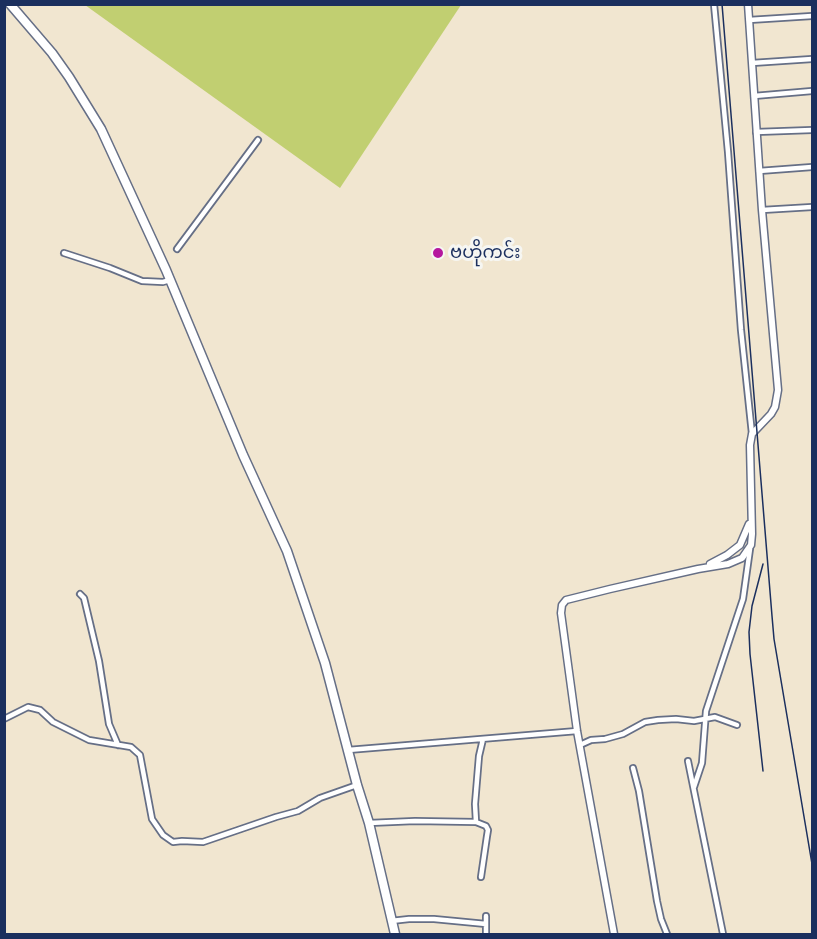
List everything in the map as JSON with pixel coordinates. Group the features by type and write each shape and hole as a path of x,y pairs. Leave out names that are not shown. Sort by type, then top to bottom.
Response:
{"highway":[{"path":"10,4 52,53 90,109 105,137 170,280 243,455 287,551 325,663 369,823 395,934"}],"street":[{"path":"694,787 702,763 706,711 743,599 752,534 750,445 752,434 741,330 714,4"},
{"path":"748,4 777,390 775,407 752,434"},
{"path":"749,20 813,16"},
{"path":"752,63 813,59"},
{"path":"754,96 813,91"},
{"path":"756,132 813,130"},
{"path":"177,249 258,140"},
{"path":"759,171 813,167"},
{"path":"762,210 813,207"},
{"path":"64,253 142,281 170,280"},
{"path":"614,934 577,731 561,614 562,605 566,600 698,568 718,561 740,545 751,521"},
{"path":"698,568 736,561 742,558 751,546"},
{"path":"80,594 84,598 99,661 109,724 117,745"},
{"path":"4,719 28,707 40,710 53,722 89,740 131,747 140,755 152,819 163,835 173,842 182,840 203,842 298,810 320,798 357,785"},
{"path":"580,745 591,740 623,734 645,722 666,719 694,721 715,717 737,725"},
{"path":"348,750 577,731"},
{"path":"476,822 479,756 483,739"},
{"path":"688,761 723,934"},
{"path":"633,768 657,900 667,934"},
{"path":"369,823 476,822 486,826 488,830 481,877"},
{"path":"486,916 486,934"},
{"path":"391,921 434,919 486,924"}],"green space":[{"path":"85,5 461,5 340,188"}],"railway":[{"path":"722,4 774,639 812,864"},
{"path":"763,564 752,606 749,632 763,771"}],"place":[{"name":"ဗဟိုကင်း","path":"438,253"}]}
